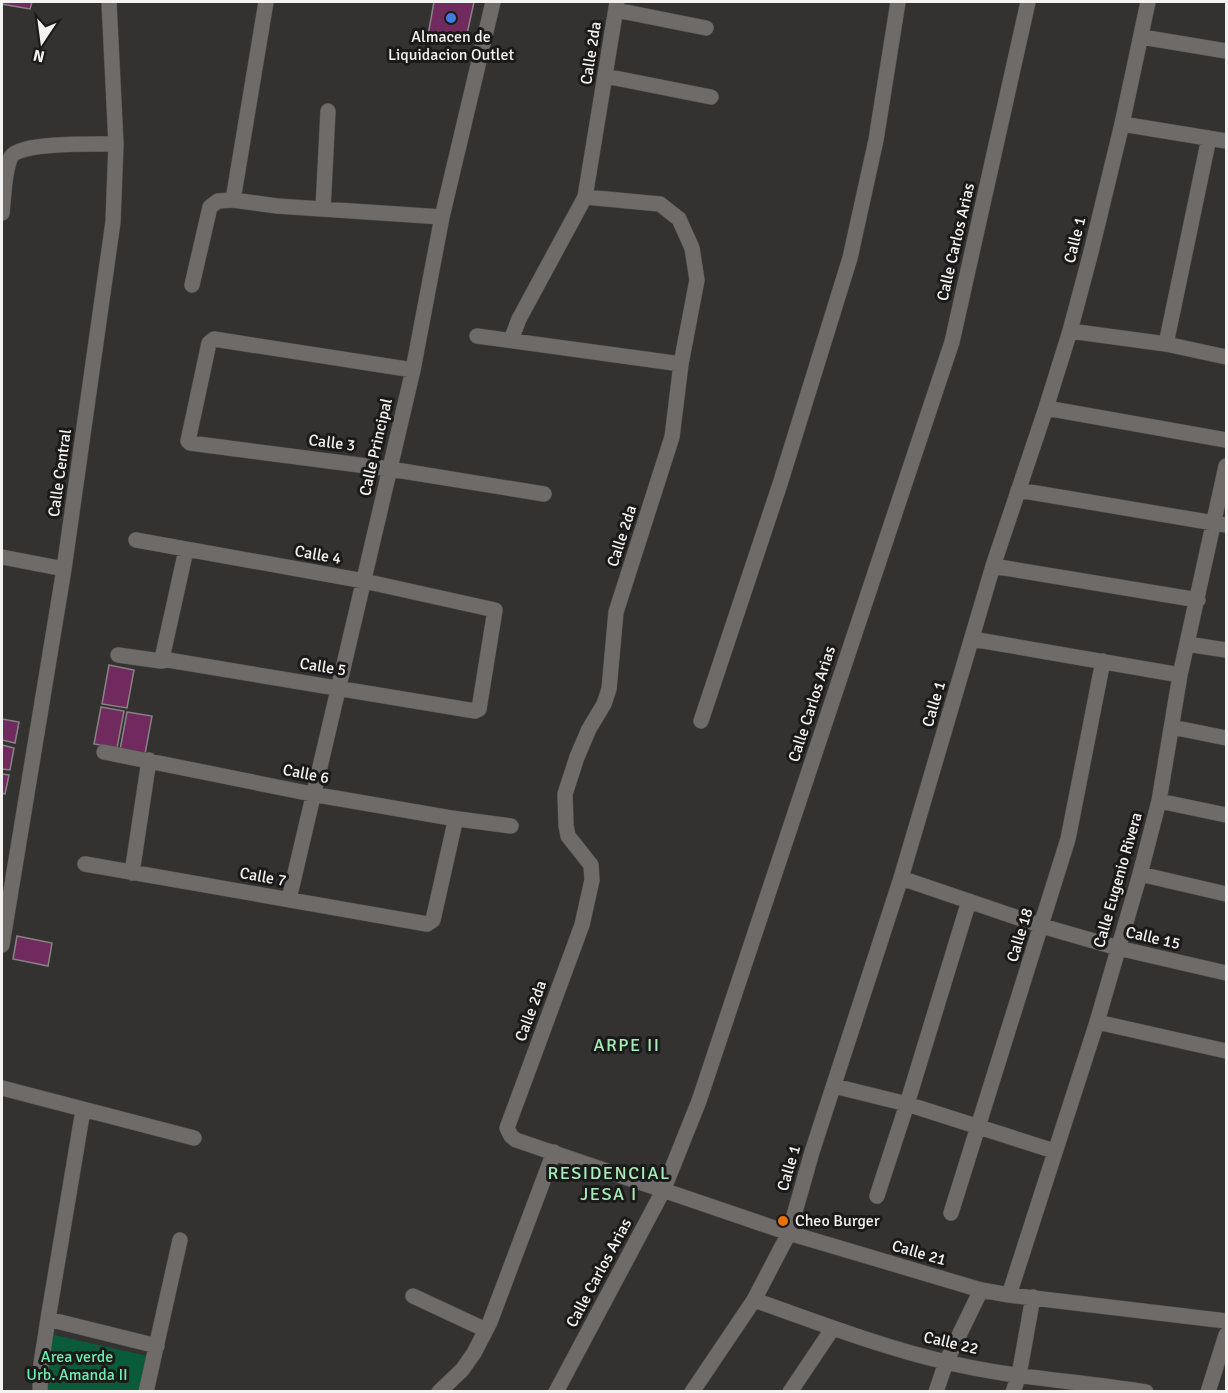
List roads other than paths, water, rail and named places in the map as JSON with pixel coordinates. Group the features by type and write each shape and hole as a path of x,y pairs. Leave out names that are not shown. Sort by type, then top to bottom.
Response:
{"street":[{"name":"Calle Central","path":"2,945 64,569 113,222 116,144 109,2"},
{"path":"233,200 266,2"},
{"name":"Calle Principal","path":"289,900 413,370 442,217 493,2"},
{"path":"701,721 776,496 850,258 876,140 898,2"},
{"name":"Calle Carlos Arias","path":"556,1392 663,1191 699,1101 952,342 1028,2"},
{"name":"Calle 1","path":"692,1392 754,1300 789,1233 812,1152 901,878 993,567 1070,331 1122,124 1148,2"},
{"path":"616,6 706,28"},
{"name":"Calle 2da","path":"511,1136 507,1128 582,925 589,899 592,880 591,865 568,836 565,794 577,757 589,729 604,704 609,689 616,612 672,437 681,364 697,280 692,248 679,219 660,204 585,197 616,6"},
{"path":"1142,37 1227,51"},
{"path":"605,76 711,97"},
{"path":"323,209 328,111"},
{"path":"1122,124 1227,141"},
{"path":"1166,344 1209,138"},
{"path":"2,213 8,166 11,155 19,150 116,144"},
{"path":"511,340 530,299 585,197"},
{"path":"192,285 210,207 218,201 233,200 442,217"},
{"path":"1070,331 1166,344 1227,357"},
{"path":"477,336 681,364"},
{"name":"Calle 3","path":"413,370 214,339 209,343 188,439 190,443 390,469 544,494"},
{"path":"1046,408 1227,440"},
{"name":"Calle Eugenio Rivera","path":"1009,1295 1096,1022 1140,874 1159,801 1180,675 1198,600 1220,524 1227,466"},
{"path":"1017,490 1220,524"},
{"name":"Calle 4","path":"136,540 364,581 494,609 479,709"},
{"path":"166,657 186,550"},
{"path":"2,557 64,569"},
{"path":"993,567 1198,600"},
{"path":"972,639 1180,675"},
{"path":"1188,644 1227,650"},
{"name":"Calle 5","path":"118,655 161,661 166,657 475,711 479,709"},
{"name":"Calle 18","path":"951,1214 1068,839 1103,661"},
{"path":"1172,727 1227,738"},
{"name":"Calle 6","path":"104,752 453,820 512,826"},
{"path":"132,873 149,760"},
{"path":"1159,801 1227,815"},
{"name":"Calle 7","path":"85,864 426,924 433,920 453,820"},
{"path":"1140,874 1227,894"},
{"name":"Calle 15","path":"901,878 1042,926 1118,948 1227,973"},
{"path":"877,1196 969,901"},
{"path":"1096,1022 1227,1051"},
{"path":"834,1086 907,1104 1054,1151"},
{"path":"2,1088 194,1138"},
{"path":"40,1392 41,1364 82,1110"},
{"name":"Calle 21","path":"511,1136 516,1140 789,1233 981,1290 1227,1321"},
{"path":"439,1392 462,1370 486,1330 554,1152"},
{"path":"146,1392 180,1240"},
{"path":"936,1392 946,1362 981,1290"},
{"path":"413,1296 486,1330"},
{"path":"1013,1392 1019,1375 1033,1297"},
{"name":"Calle 22","path":"754,1300 833,1328 946,1362 1099,1388 1146,1392"},
{"path":"48,1319 157,1346"},
{"path":"790,1391 833,1328"},
{"path":"1208,1392 1227,1335"}],"place":[{"name":"Almacen de Liquidacion Outlet","path":"451,18"},
{"name":"Cheo Burger","path":"783,1221"}],"district":[{"name":"ARPE II","path":"627,1045"},
{"name":"RESIDENCIAL JESA I","path":"609,1183"}],"park label":[{"name":"Area verde Urb. Amanda II","path":"77,1366"}]}
